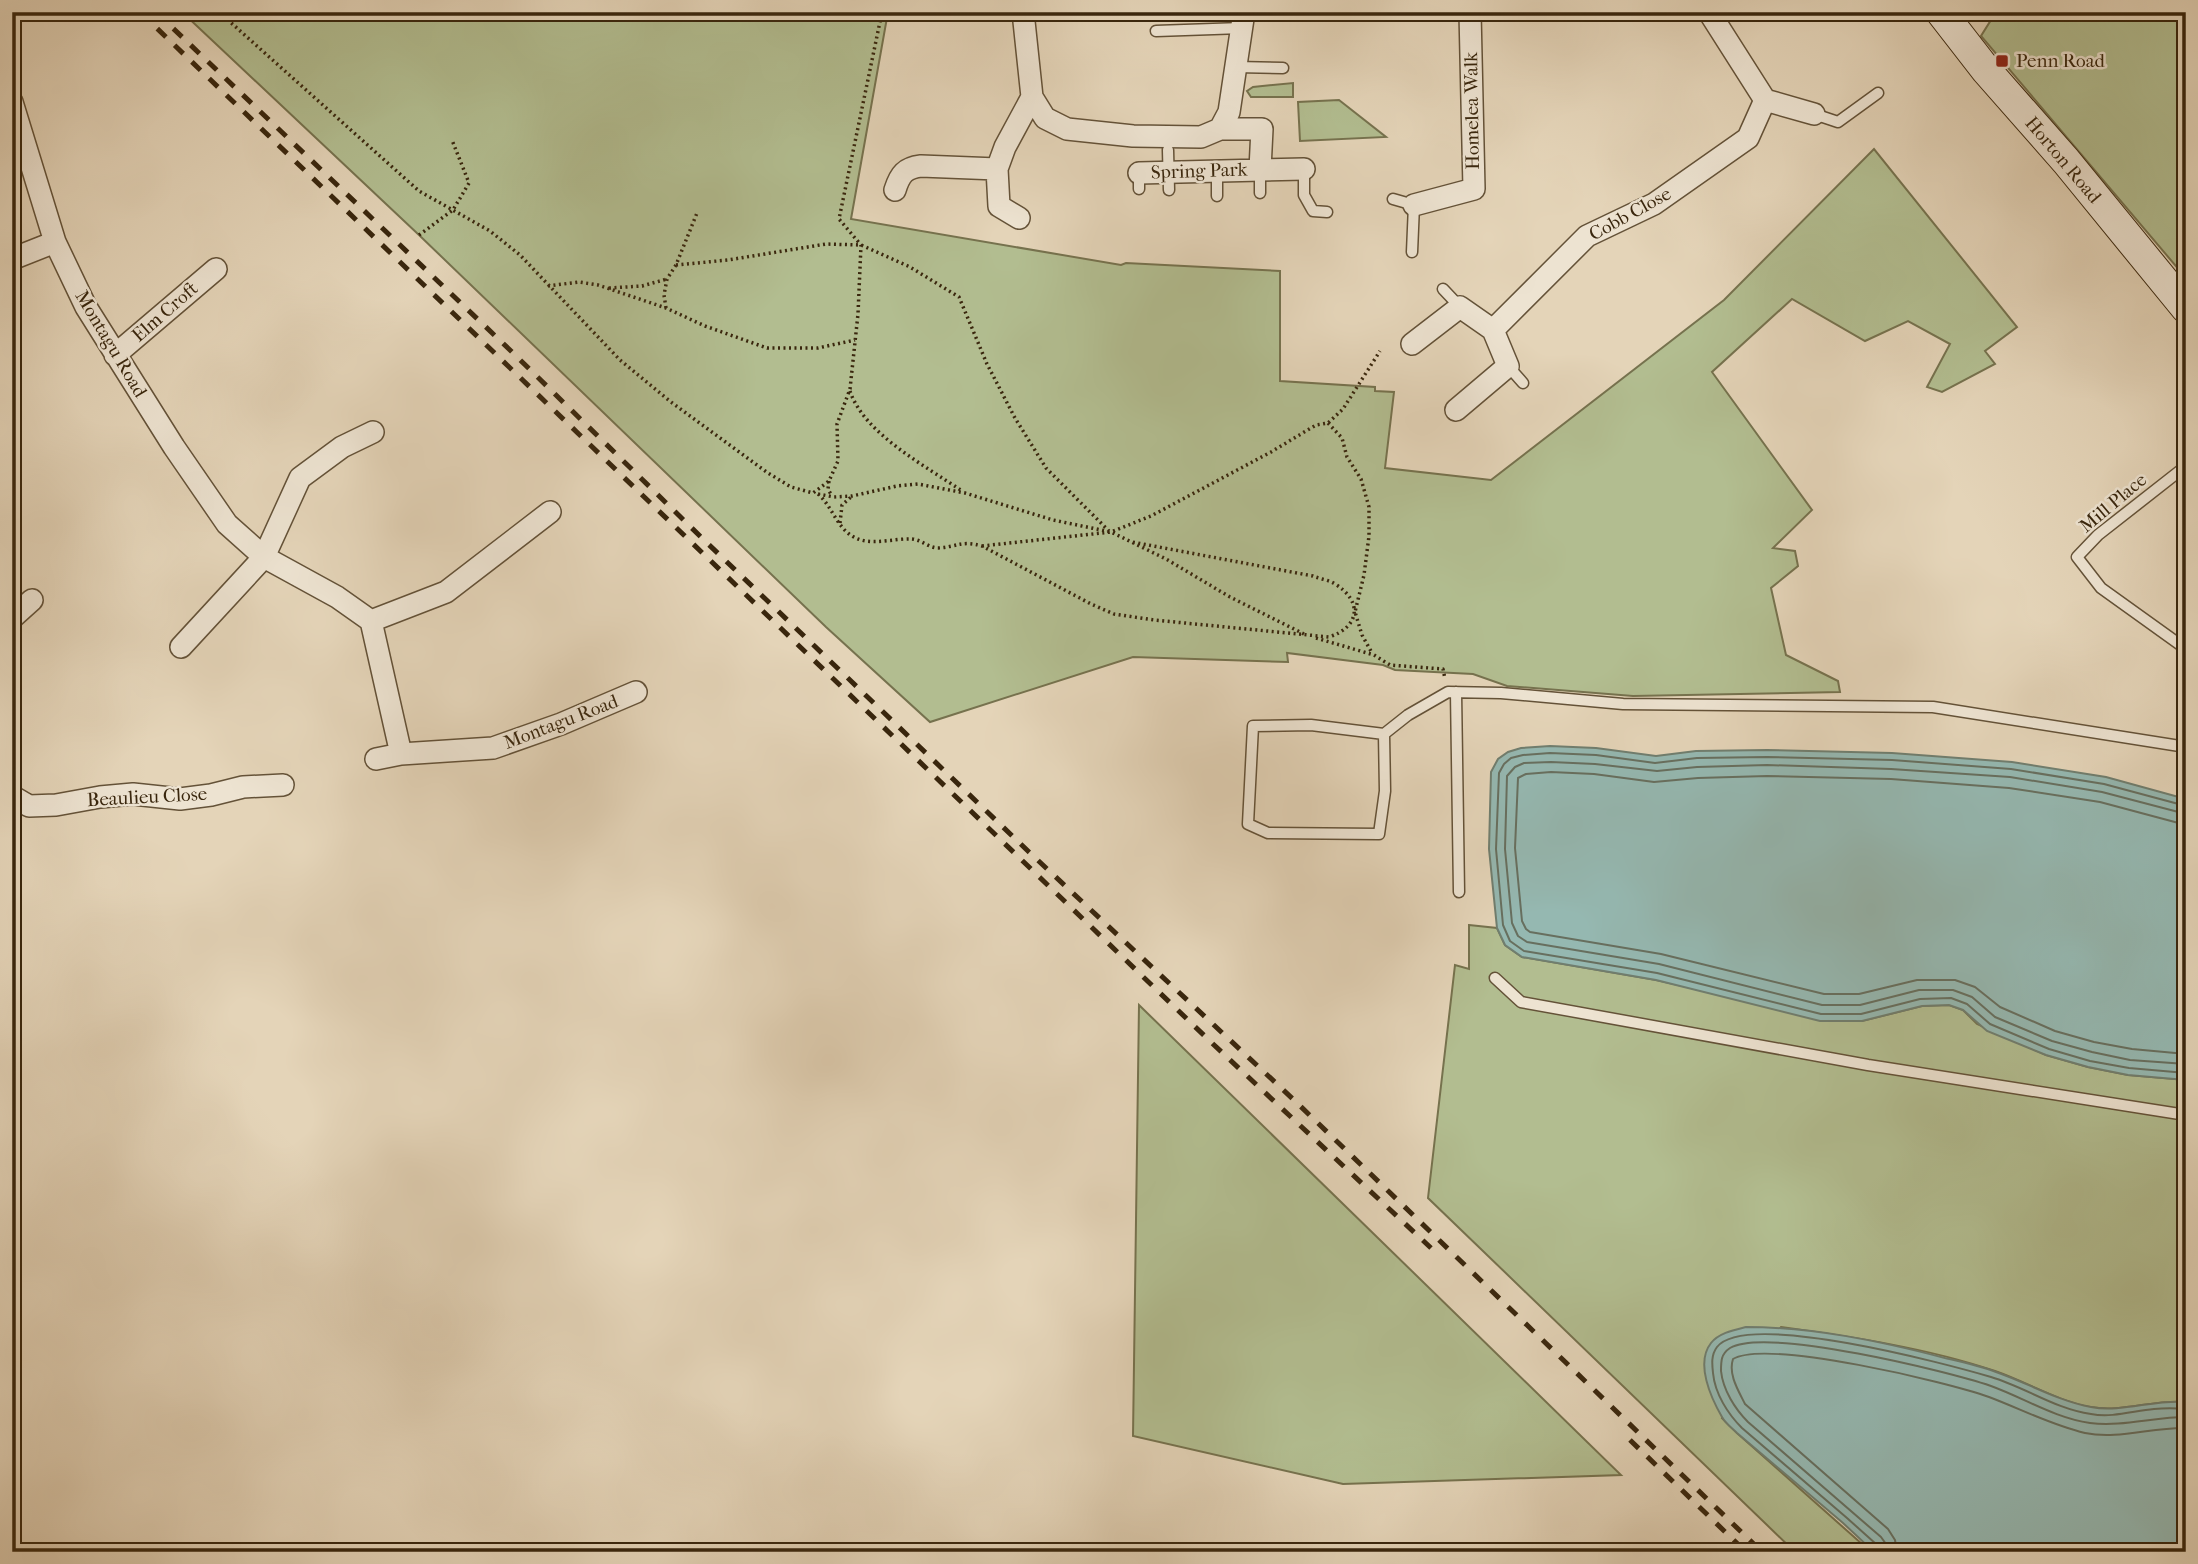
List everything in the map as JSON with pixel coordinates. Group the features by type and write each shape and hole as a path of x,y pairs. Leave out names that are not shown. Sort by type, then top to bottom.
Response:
{"main road":[{"name":"Horton Road","path":"1941,12 1986,70 2066,161 2186,308"}],"street":[{"path":"1023,12 1032,97 1045,118 1067,129 1133,136 1201,137 1220,129 1229,112 1243,20"},
{"name":"Homelea Walk","path":"1414,205 1474,189 1471,12"},
{"path":"1709,12 1765,100 1814,114"},
{"path":"1019,218 999,206 997,169 1005,147 1032,97"},
{"name":"Cobb Close","path":"1493,330 1587,236 1654,204 1748,138 1765,100"},
{"name":"Montagu Road","path":"12,102 55,242 86,307 227,524 264,557 337,597 371,621"},
{"name":"Spring Park","path":"1220,129 1262,129 1260,169"},
{"name":"Spring Park","path":"1139,181 1169,181 1217,170 1304,166"},
{"path":"895,190 898,178 910,167 997,169"},
{"path":"12,259 55,242"},
{"name":"Elm Croft","path":"115,355 216,269"},
{"path":"1412,344 1460,307 1493,330 1508,366 1457,411"},
{"path":"181,647 264,557 300,478 342,447 373,432"},
{"path":"401,754 371,621 446,592 550,512"},
{"path":"12,618 33,600"},
{"name":"Montagu Road","path":"376,759 401,754 493,748 561,724 636,692"},
{"name":"Beaulieu Close","path":"12,796 29,806 56,805 133,794 180,799 243,787 283,785"}],"lane":[{"path":"1156,31 1243,20"},
{"path":"1236,68 1283,68"},
{"path":"1814,114 1838,122 1878,93"},
{"path":"1168,150 1169,181"},
{"path":"1304,166 1304,195 1313,211 1327,212"},
{"path":"1260,169 1260,193"},
{"path":"1217,170 1217,196"},
{"path":"1393,199 1414,205 1412,252"},
{"path":"1443,289 1460,307"},
{"path":"1508,366 1523,383"},
{"name":"Mill Place","path":"2186,466 2098,535 2077,557 2101,588 2186,649"},
{"path":"1452,692 1459,892"},
{"path":"1384,734 1385,790 1379,834 1268,833 1248,824 1253,726 1311,725 1384,734 1408,715 1452,692 1501,693 1623,704 1933,707 2186,747"},
{"path":"1496,978 1521,1002 1855,1063 2186,1115"}],"path":[{"path":"219,12 419,191 490,231 510,247 620,360 671,402 791,487 834,497 852,496 897,485 918,484 965,493 1053,520 1111,532 1166,559 1230,597 1309,636 1374,654"},
{"path":"834,497 828,489 838,461 837,424 850,389 861,245 839,219 882,12"},
{"path":"419,235 453,210 468,183 452,140"},
{"path":"666,309 664,295 667,279 676,265 697,213"},
{"path":"676,265 728,260 826,244 861,245 909,267 959,298 987,364 1015,418 1046,468 1111,532"},
{"path":"607,288 642,286 667,279"},
{"path":"548,286 579,282 607,288 767,348 818,348 855,340"},
{"path":"982,547 1111,532 1151,516 1316,425 1328,423 1343,409 1380,351"},
{"path":"850,389 855,406 893,445 965,493"},
{"path":"815,494 826,501 840,525 854,538 918,540 939,548 971,543 1114,614 1329,637 1340,634 1349,626 1355,612 1364,575 1369,536 1369,507 1361,479 1348,457 1342,438 1328,423"},
{"path":"815,494 829,481"},
{"path":"840,525 842,505 852,496"},
{"path":"1132,542 1333,582 1346,592 1353,602 1362,635 1374,654 1391,665 1443,669 1452,692"}],"green space":[{"path":"182,12 888,12 851,219 1121,265 1126,263 1280,271 1280,381 1375,387 1375,391 1394,392 1385,468 1491,480 1724,300 1874,149 2017,327 1985,351 1995,364 1942,392 1927,387 1950,344 1908,321 1865,341 1792,299 1712,372 1812,510 1773,548 1795,551 1798,566 1771,588 1786,655 1838,681 1840,692 1633,696 1507,686 1473,674 1395,670 1383,665 1287,653 1288,662 1133,657 930,722 826,627 419,235"},
{"path":"1996,12 2186,12 2186,278 1981,36"},
{"path":"1293,83 1293,97 1251,97 1247,91 1253,87"},
{"path":"1339,100 1386,137 1300,141 1298,102"},
{"path":"1469,925 1497,928 1505,945 1522,957 1656,980 1735,998 1862,1021 1922,1006 1949,1005 1963,1010 1977,1024 2046,1055 2128,1075 2186,1080 2186,1402 2114,1408 2090,1407 1995,1371 1943,1356 1862,1339 1781,1327 1722,1418 1871,1552 1795,1552 1428,1198 1455,965 1469,969"},
{"path":"1139,1005 1621,1475 1343,1484 1133,1436"}],"water":[{"path":"1521,748 1596,748 1656,756 1696,751 1767,750 1892,753 2012,762 2106,777 2186,799 2186,1080 2128,1075 2046,1055 1987,1031 1963,1010 1949,1005 1922,1006 1862,1021 1820,1021 1656,980 1522,957 1505,945 1497,928 1489,849 1491,772 1498,759 1508,752"},
{"path":"1746,1327 1821,1332 1896,1346 1984,1368 2067,1401 2091,1407 2114,1408 2186,1402 2186,1552 1874,1552 1722,1417 1706,1380 1706,1351 1718,1337"}],"railway":[{"path":"140,12 1213,1044 1431,1248"},
{"path":"156,12 1029,852 1294,1100 1762,1552"},
{"path":"1630,1440 1746,1552"}],"place":[{"name":"Penn Road","path":"2002,61"}]}
